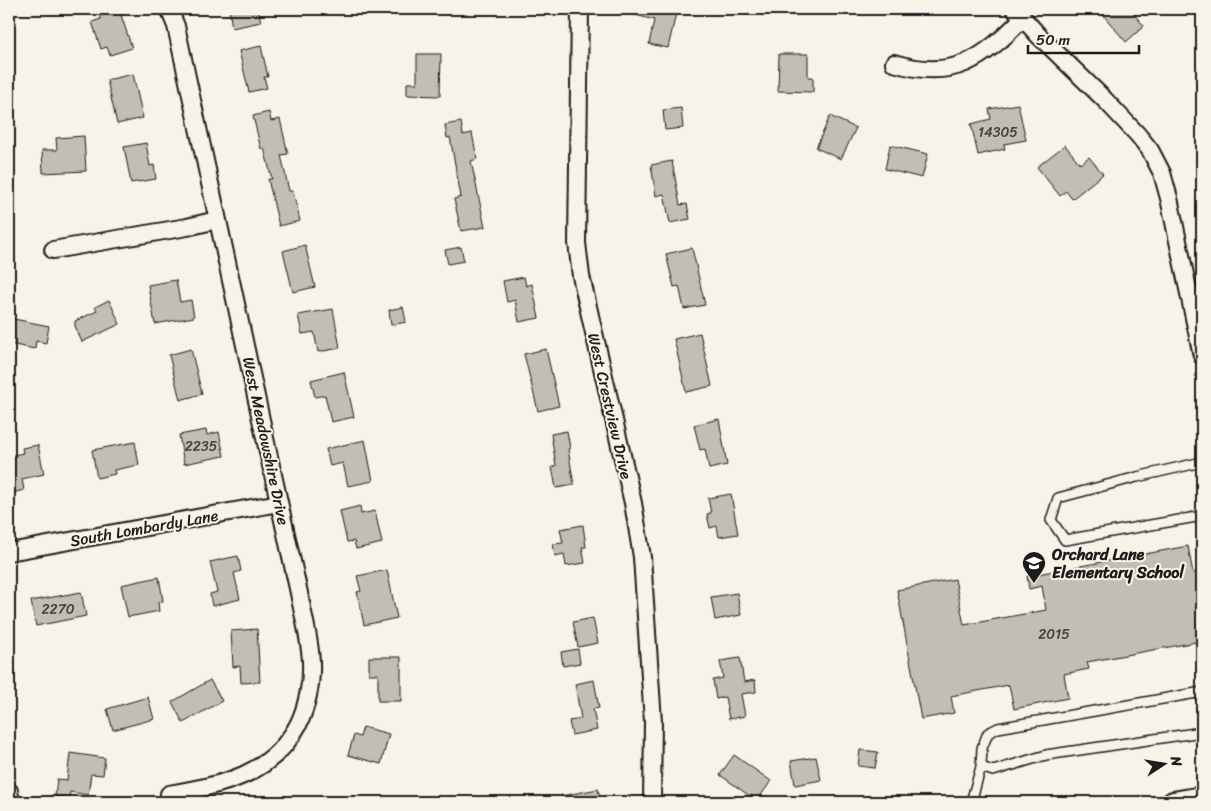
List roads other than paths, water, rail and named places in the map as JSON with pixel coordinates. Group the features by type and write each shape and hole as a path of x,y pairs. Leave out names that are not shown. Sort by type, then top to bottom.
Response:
{"street":[{"name":"West Meadowshire Drive","path":"169,9 176,26 311,661 309,691 298,725 278,752 253,771 232,780 209,787 169,794"},
{"name":"West Crestview Drive","path":"580,9 577,243 581,276 633,503 642,557 653,722 652,802"},
{"path":"894,63 910,68 928,70 947,69 963,65 986,52 1003,38 1019,14 1105,100 1150,150 1162,173 1169,198 1202,356"},
{"path":"53,250 217,220"},
{"name":"South Lombardy Lane","path":"9,552 279,504"},
{"path":"9,791 11,802"},
{"path":"1173,802 1202,797"}],"lane":[{"path":"1202,462 1137,476 1058,498 1051,520 1065,540 1202,516"},
{"path":"971,802 981,766 982,748 988,732 998,728 1202,692"},
{"path":"981,766 993,771 1046,755 1202,732"}],"place":[{"name":"Orchard Lane Elementary School","path":"1034,584"}]}
